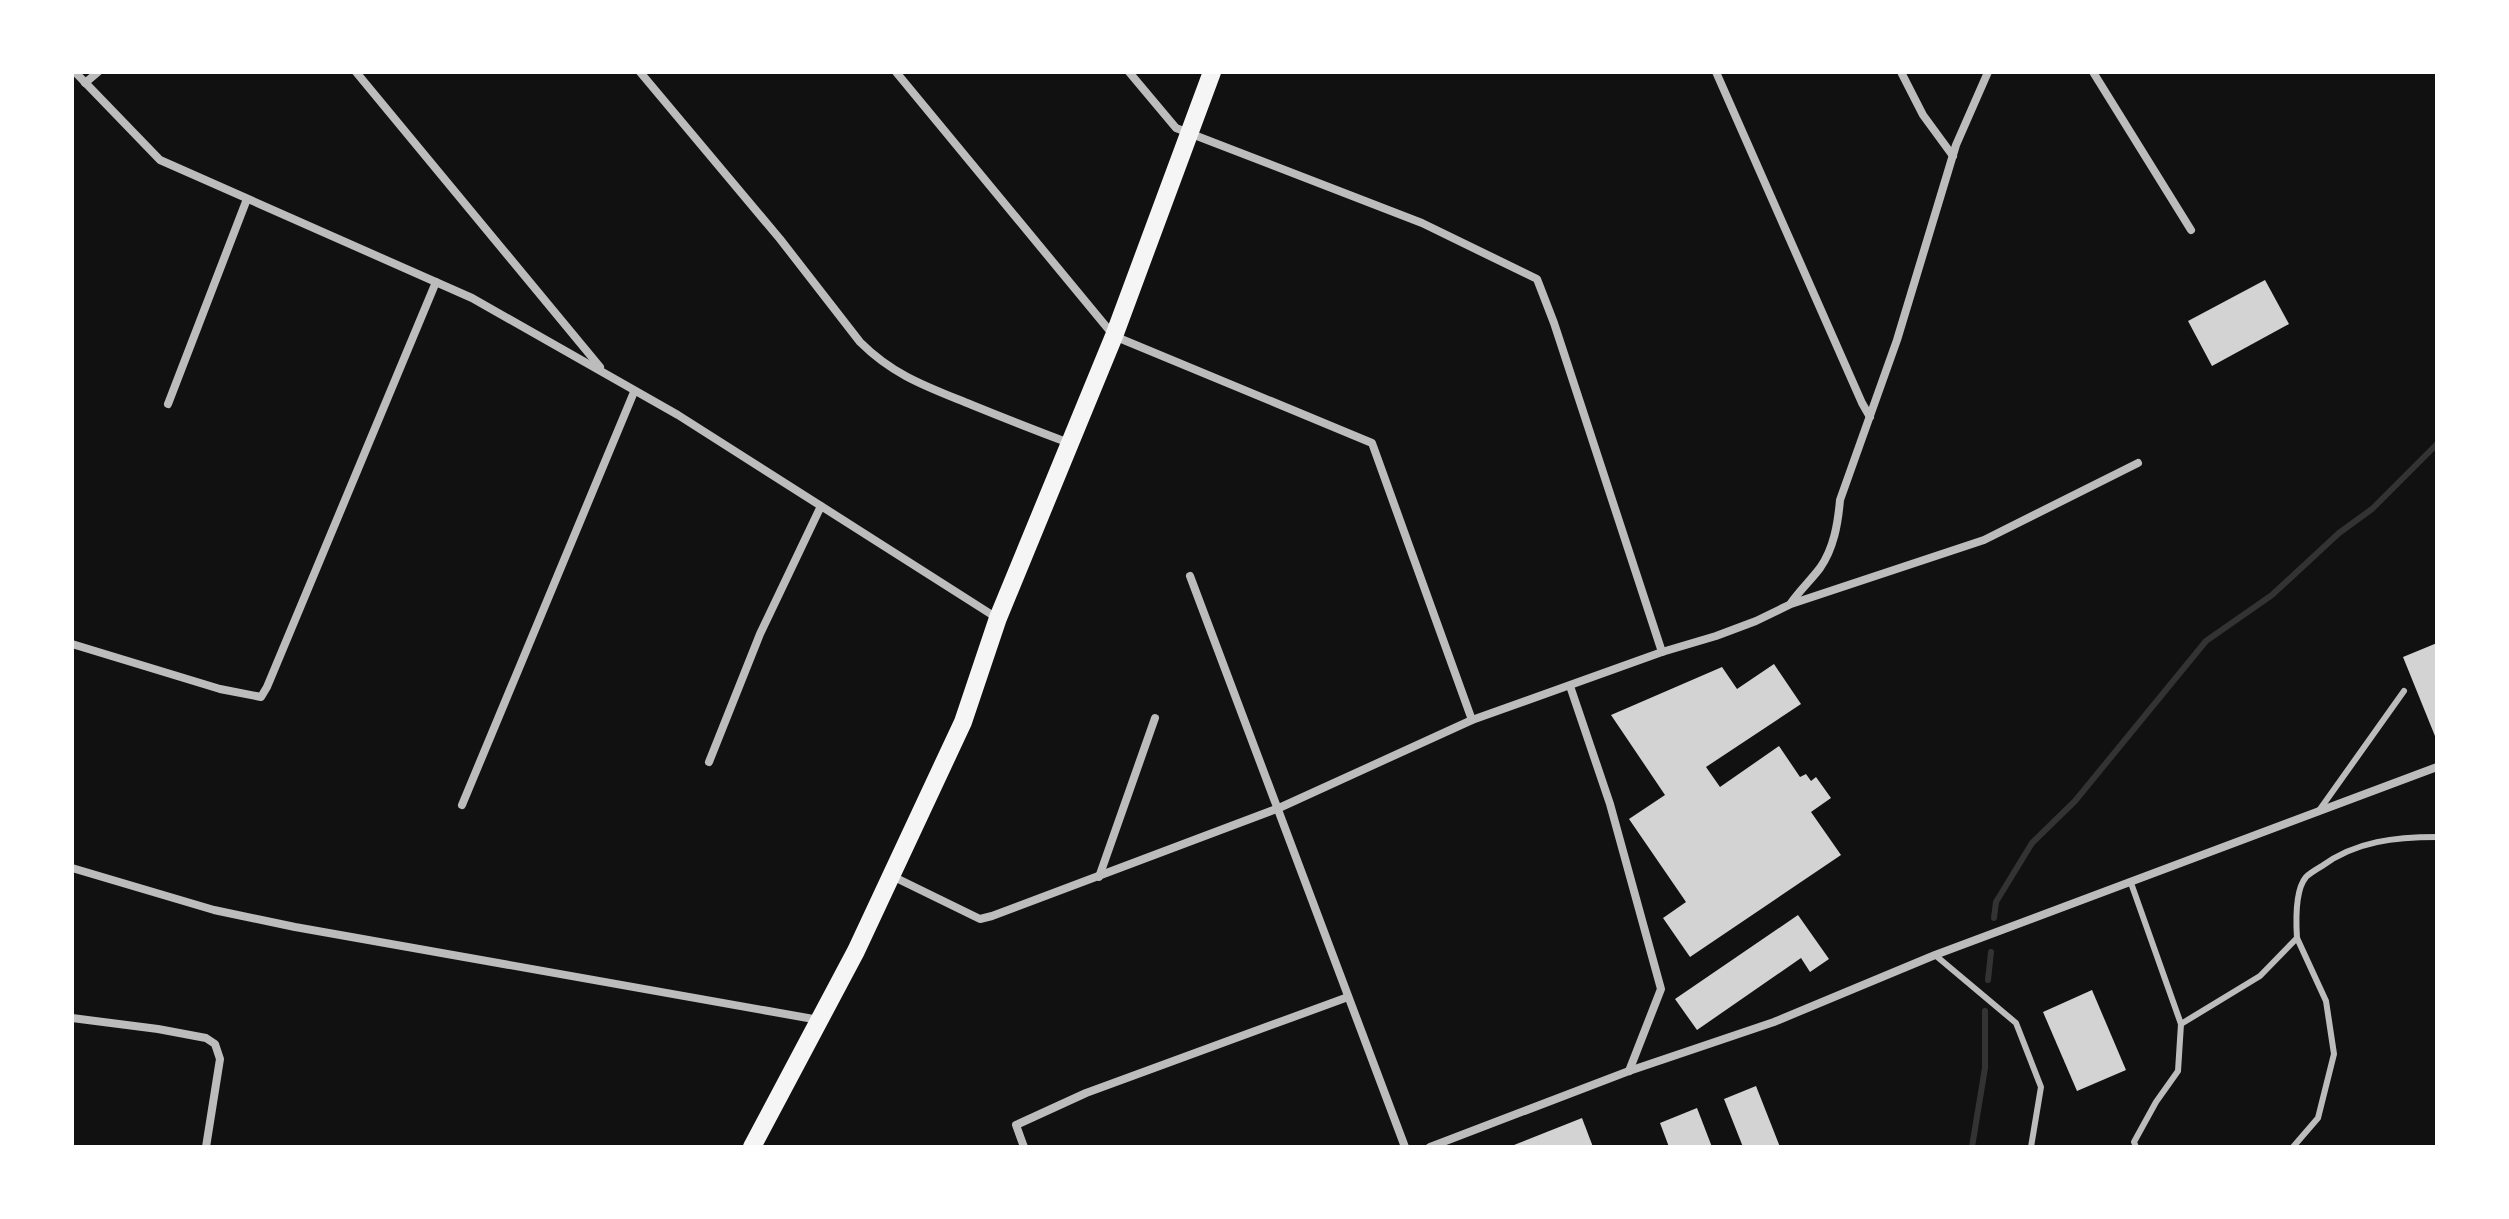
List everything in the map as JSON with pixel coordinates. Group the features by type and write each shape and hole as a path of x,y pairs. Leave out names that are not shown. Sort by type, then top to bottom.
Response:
{"main road":[{"path":"752,1147 820,1020 963,722 998,618 1114,336 1212,72"}],"street":[{"path":"72,79 75,72 160,160 472,298 678,415 998,618"},
{"path":"85,83 98,72"},
{"path":"356,72 603,371"},
{"path":"640,72 875,357 925,387 1070,444"},
{"path":"896,72 1114,336 1372,443 1472,720"},
{"path":"1129,72 1176,128 1422,223 1537,279 1662,652"},
{"path":"1716,72 1870,417"},
{"path":"1901,72 1923,115 1953,156"},
{"path":"1791,604 1828,554 1840,500 1897,340 1953,156 1988,72"},
{"path":"2093,72 2191,230"},
{"path":"168,404 247,199"},
{"path":"72,644 220,689 261,697 436,282"},
{"path":"462,805 634,392"},
{"path":"891,876 980,919 1279,808 1472,720 1756,621 1791,604 1984,540 2138,463"},
{"path":"709,762 760,634 821,506"},
{"path":"1190,576 1405,1147"},
{"path":"1570,686 1610,804 1661,989 1629,1071"},
{"path":"1099,877 1155,718"},
{"path":"1430,1147 1629,1071 1774,1022 1935,955 2437,767"},
{"path":"72,868 214,910 295,927 820,1020"},
{"path":"1024,1147 1016,1125 1086,1093 1348,997"},
{"path":"72,1018 158,1029 206,1038 215,1044 220,1059 206,1147"}],"lane":[{"path":"2318,812 2404,691"},
{"path":"2293,1147 2318,1118 2334,1054 2326,1001 2297,938 2296,912 2305,877 2334,857 2374,842 2402,837 2437,837"},
{"path":"2131,883 2181,1024 2178,1071 2134,1142 2136,1147"},
{"path":"2181,1024 2260,976 2297,938"},
{"path":"1935,955 2016,1023 2041,1087 2031,1147"}],"building":[{"path":"2265,280 2289,324 2212,366 2188,321"},
{"path":"2437,643 2437,741 2403,657"},
{"path":"1774,664 1801,704 1706,767 1720,787 1779,746 1800,777 1806,774 1811,781 1816,777 1831,798 1811,812 1841,855 1690,957 1663,918 1686,902 1629,819 1665,795 1611,715 1722,667 1737,689"},
{"path":"1798,915 1829,959 1810,972 1801,958 1697,1030 1675,999"},
{"path":"2092,990 2126,1070 2077,1091 2043,1012"},
{"path":"1756,1086 1780,1147 1743,1147 1724,1099"},
{"path":"1697,1108 1712,1147 1669,1147 1660,1123"},
{"path":"1582,1118 1593,1147 1509,1147"}],"waterway":[{"path":"1994,918 1996,902 2032,843 2075,801 2206,641 2272,595 2339,533 2372,509 2437,444"},
{"path":"1988,980 1991,952"},
{"path":"1972,1147 1985,1068 1985,1011"}]}
